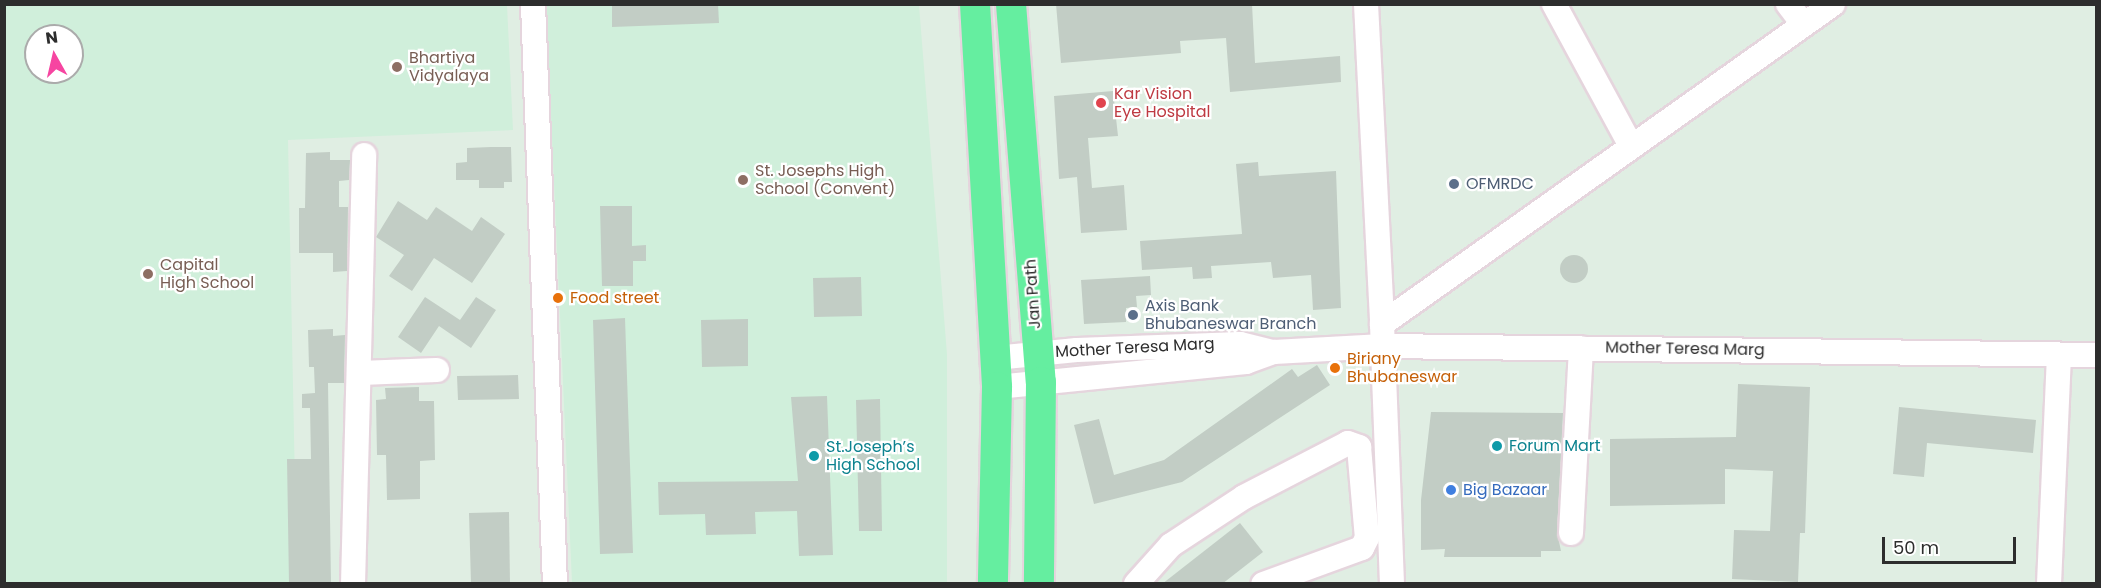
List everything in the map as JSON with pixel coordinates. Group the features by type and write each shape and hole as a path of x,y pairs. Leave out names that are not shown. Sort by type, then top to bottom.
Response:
{"main road":[{"path":"975,4 996,373 993,584"},
{"name":"Jan Path","path":"1011,4 1039,368 1039,584"}],"street":[{"path":"533,4 555,584"},
{"path":"1365,4 1383,335 1392,584"},
{"path":"1554,4 1630,146"},
{"path":"1788,4 1803,24"},
{"path":"1383,335 1630,146 1833,4"},
{"path":"353,584 364,155"},
{"name":"Mother Teresa Marg","path":"996,373 1240,344 1274,352 1383,335 1581,348 2097,355"},
{"path":"1571,533 1581,348"},
{"path":"2049,584 2059,355"},
{"path":"360,373 437,370"},
{"path":"1136,584 1171,545 1244,497 1348,443 1359,447 1367,538 1362,548 1263,584"}],"shaded area":[{"name":"Capital High School","path":"4,5 507,5 513,130 288,140 297,583 5,583"},
{"name":"St. Josephs High School (Convent)","path":"546,5 919,5 947,354 947,583 572,583"}],"building":[{"path":"612,4 718,4 719,23 612,27"},
{"path":"1056,4 1252,4 1255,63 1340,56 1341,82 1230,92 1226,38 1180,41 1181,53 1061,63"},
{"path":"1113,91 1118,136 1088,138 1092,188 1124,185 1127,230 1081,233 1077,177 1059,179 1054,96"},
{"path":"511,147 512,182 504,182 504,188 479,188 479,180 456,180 456,163 467,162 467,148"},
{"path":"330,152 330,160 350,160 349,180 339,181 339,207 348,207 347,271 333,272 333,253 299,253 299,208 305,208 306,153"},
{"path":"1258,162 1259,176 1336,171 1341,308 1313,310 1311,275 1273,278 1271,262 1211,266 1212,278 1193,279 1192,267 1142,270 1140,241 1242,234 1236,164"},
{"path":"398,201 427,220 436,207 472,231 481,217 505,234 472,283 434,258 412,291 389,276 404,255 376,237"},
{"path":"600,206 632,206 632,246 646,245 646,261 633,261 633,286 602,286"},
{"path":"1574,255 1584,259 1588,269 1584,279 1574,283 1564,279 1560,269 1564,259"},
{"path":"1150,276 1151,295 1136,296 1137,307 1126,308 1126,322 1084,324 1081,280"},
{"path":"861,277 862,316 814,317 813,278"},
{"path":"425,297 460,320 476,297 496,310 471,348 439,326 421,353 398,337"},
{"path":"625,318 633,553 600,554 593,320"},
{"path":"748,319 748,366 702,367 701,320"},
{"path":"333,329 333,336 345,335 344,383 328,383 331,584 289,584 287,459 311,459 310,408 302,408 302,394 315,393 314,367 309,367 308,330"},
{"path":"1317,365 1330,385 1182,482 1094,504 1074,425 1099,419 1114,475 1164,460 1292,369 1298,377"},
{"path":"518,375 519,399 458,400 457,376"},
{"path":"1738,384 1810,387 1805,533 1800,533 1798,582 1732,579 1734,530 1770,531 1773,471 1725,469 1725,504 1610,506 1610,439 1736,437"},
{"path":"419,387 419,401 434,401 435,460 420,461 420,499 387,500 386,455 377,455 376,400 386,399 385,388"},
{"name":"St.Joseph’s High School","path":"827,396 833,555 799,556 797,511 755,512 756,534 706,535 705,514 659,515 658,482 798,481 791,397"},
{"path":"880,399 882,531 859,531 856,400"},
{"path":"1899,407 2036,420 2033,453 1927,443 1924,477 1893,474"},
{"path":"1431,412 1563,413 1557,532 1561,551 1541,551 1541,557 1444,557 1445,549 1421,550 1421,500"},
{"path":"509,512 510,584 471,584 469,513"},
{"path":"1240,523 1263,552 1222,584 1162,584"}],"place":[{"name":"Bhartiya Vidyalaya","path":"397,67"},
{"name":"Kar Vision Eye Hospital","path":"1101,103"},
{"name":"St. Josephs High School (Convent)","path":"743,180"},
{"name":"OFMRDC","path":"1454,184"},
{"name":"Capital High School","path":"148,274"},
{"name":"Food street","path":"558,298"},
{"name":"Axis Bank Bhubaneswar Branch","path":"1133,315"},
{"name":"Biriany Bhubaneswar","path":"1335,368"},
{"name":"Forum Mart","path":"1497,446"},
{"name":"St.Joseph’s High School","path":"814,456"},
{"name":"Big Bazaar","path":"1451,490"}]}
